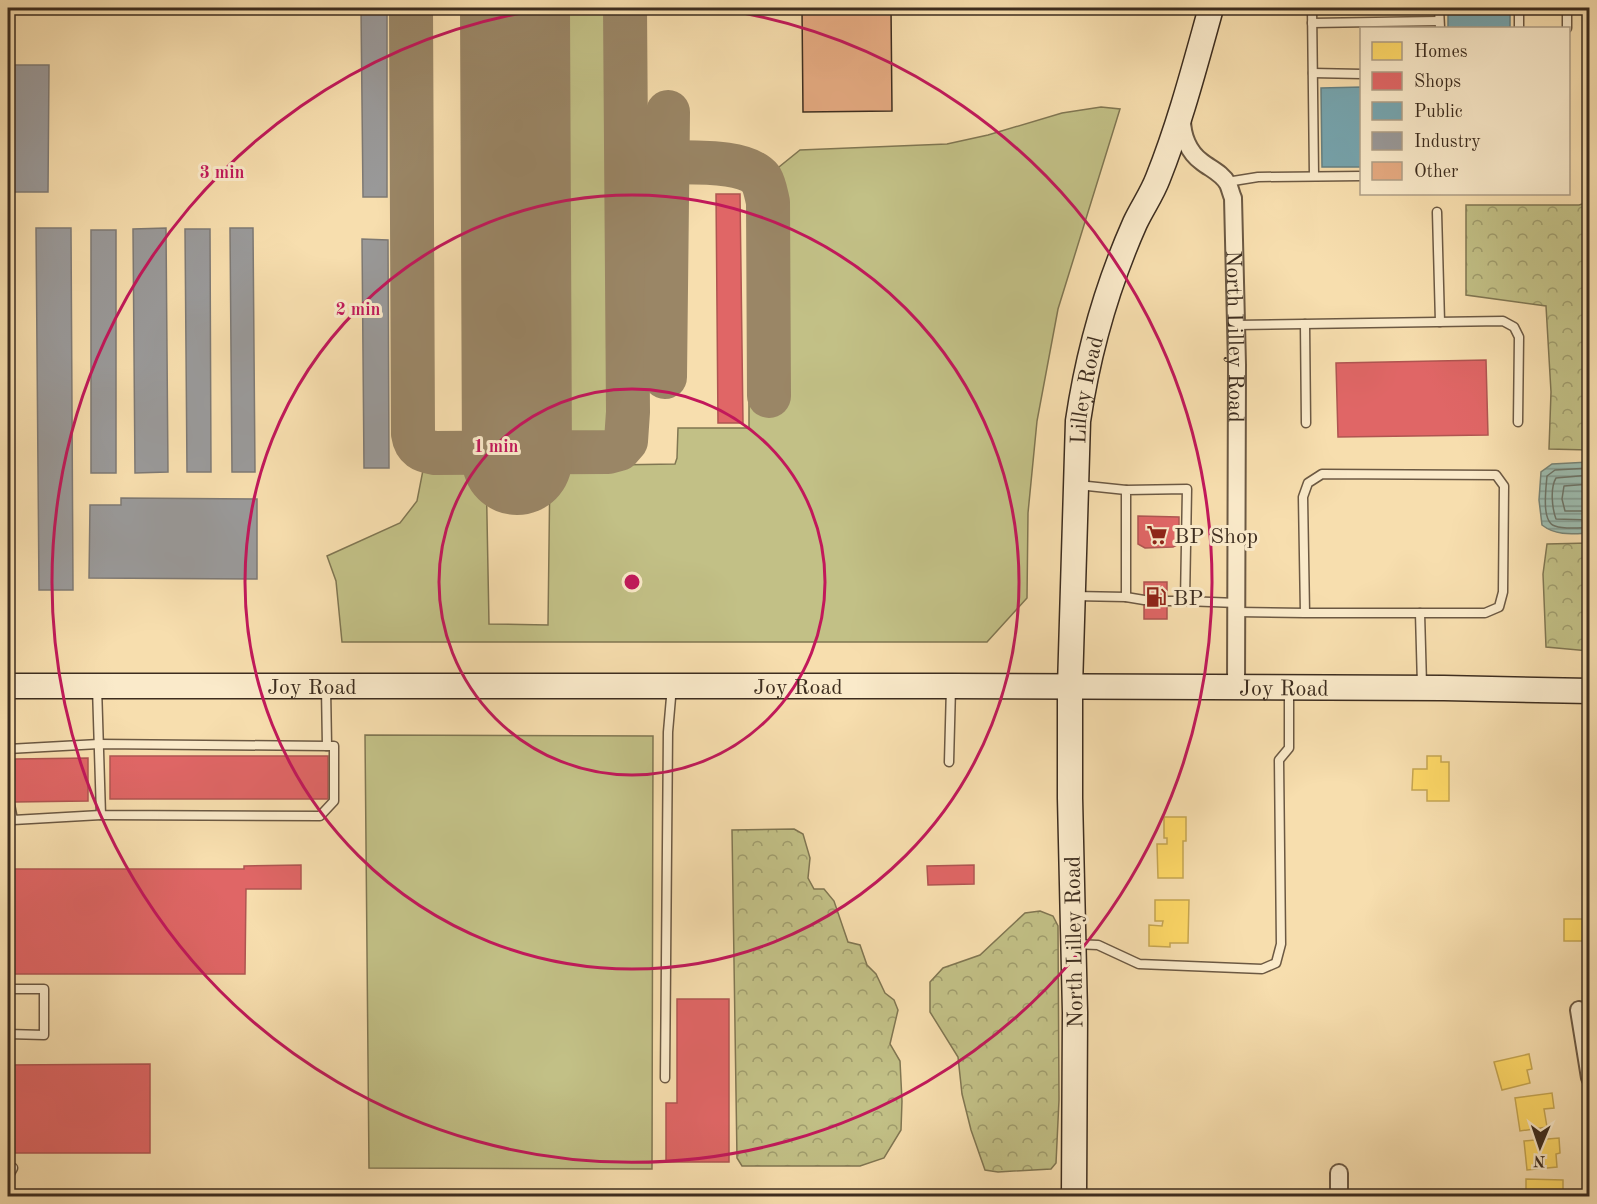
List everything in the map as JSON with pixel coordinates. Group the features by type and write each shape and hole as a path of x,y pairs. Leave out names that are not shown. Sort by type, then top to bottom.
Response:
{"street":[{"path":"1210,8 1182,109 1182,128 1189,147 1201,162 1215,170 1226,182"},
{"name":"Lilley Road","path":"1070,687 1075,485 1078,421 1083,388 1095,335 1108,293 1136,223 1158,181 1182,109"},
{"name":"North Lilley Road","path":"1226,182 1233,198 1236,325 1236,689"},
{"name":"Joy Road","path":"8,686 951,686 1590,691"},
{"name":"North Lilley Road","path":"1070,687 1074,1197"},
{"path":"1579,1010 1590,1078"},
{"path":"1339,1197 1340,1173"}],"lane":[{"path":"1312,8 1314,177"},
{"path":"1312,22 1440,25 1439,8"},
{"path":"1519,8 1519,27"},
{"path":"1567,8 1567,27"},
{"path":"1313,73 1360,74"},
{"path":"1226,182 1258,177 1360,176"},
{"path":"1437,212 1440,322"},
{"path":"1236,325 1503,321 1515,327 1519,337 1518,422"},
{"path":"1305,324 1306,423"},
{"path":"1167,601 1305,612 1485,613 1499,607 1503,592 1504,486 1496,475 1322,474 1308,483 1303,497 1305,612"},
{"path":"1075,485 1126,490 1187,489 1185,601"},
{"path":"1126,490 1126,597"},
{"path":"1074,596 1126,597 1144,600"},
{"path":"1420,613 1422,688"},
{"path":"97,686 101,815"},
{"path":"326,686 327,746"},
{"path":"665,1078 668,728 672,686"},
{"path":"949,762 951,686"},
{"path":"1073,944 1098,945 1139,964 1262,969 1276,963 1281,944 1279,760 1289,748 1289,689"},
{"path":"8,749 99,744 334,746 334,801 320,816 101,815 13,820 8,794"},
{"path":"8,989 44,990 44,1035 8,1035"},
{"path":"8,1167 13,1168 8,1178"}],"green space":[{"path":"547,8 614,8 615,407 609,430 593,438 559,436 549,421"},
{"path":"1101,107 1120,109 1058,309 1037,421 1028,513 1027,598 987,642 342,642 336,581 327,556 400,523 417,501 424,465 486,465 489,624 548,625 550,466 675,464 678,428 749,428 749,403 779,403 778,186 774,176 779,167 800,150 947,144 988,135 1062,113"},
{"path":"1589,202 1589,450 1549,449 1551,392 1546,306 1466,295 1466,205 1579,205"},
{"path":"1589,543 1589,651 1546,647 1543,574 1547,544"},
{"path":"365,735 653,736 652,1169 369,1168"},
{"path":"794,829 803,834 810,858 808,878 814,889 824,889 834,901 848,942 860,945 867,965 876,974 885,993 894,1000 898,1010 890,1044 900,1061 901,1130 884,1158 860,1166 742,1166 737,1158 732,830"},
{"path":"1040,911 1053,916 1058,926 1059,1100 1056,1163 1051,1169 998,1172 985,1170 971,1130 962,1094 958,1057 930,1012 930,982 943,968 980,955 1025,913"}],"water":[{"path":"1589,462 1589,533 1559,533 1547,529 1542,525 1539,500 1541,472 1552,464"}],"building: Homes":[{"path":"1427,756 1441,756 1441,762 1449,762 1449,801 1427,801 1427,790 1412,790 1413,769 1427,769"},
{"path":"1164,817 1186,817 1186,841 1183,841 1183,878 1158,878 1157,844 1167,844 1167,838 1164,838"},
{"path":"1155,900 1189,900 1188,943 1170,943 1170,947 1149,946 1149,925 1162,926 1163,921 1155,921"},
{"path":"1564,919 1590,919 1590,941 1564,941"},
{"path":"1529,1054 1532,1069 1527,1070 1530,1083 1502,1090 1494,1062"},
{"path":"1552,1093 1554,1108 1544,1109 1547,1127 1520,1131 1515,1098"},
{"path":"1559,1138 1560,1153 1556,1154 1557,1167 1527,1170 1524,1141"},
{"path":"1526,1179 1563,1180 1563,1194 1526,1196"}],"building: Shops":[{"path":"716,194 740,194 743,423 718,423"},
{"path":"1486,360 1488,435 1338,437 1336,363"},
{"path":"1138,516 1179,517 1179,544 1173,547 1145,548 1138,544"},
{"path":"1144,582 1167,582 1167,619 1144,619"},
{"path":"110,756 328,756 328,799 110,799"},
{"path":"88,758 88,801 14,802 15,759"},
{"path":"301,865 301,889 246,889 245,974 8,974 8,869 244,869 244,866"},
{"path":"974,865 974,884 928,885 927,866"},
{"path":"677,999 729,999 729,1162 666,1162 666,1103 677,1103"},
{"path":"150,1064 150,1153 8,1153 8,1065"}],"building: Public":[{"path":"1448,8 1510,8 1510,27 1448,27"},
{"path":"1360,87 1360,167 1322,167 1321,88"}],"building: Industry":[{"path":"361,8 387,8 387,197 363,197"},
{"path":"8,65 49,65 48,192 8,192"},
{"path":"36,228 71,228 73,590 39,590"},
{"path":"166,228 168,472 135,473 133,229"},
{"path":"230,228 253,228 255,472 232,472"},
{"path":"185,229 210,229 211,472 187,472"},
{"path":"91,230 116,230 116,473 91,473"},
{"path":"362,239 388,240 389,468 364,468"},
{"path":"121,498 257,499 257,579 89,578 90,505 121,505"}],"building: Other":[{"path":"802,8 891,8 892,111 803,112"}],"taxiway":[{"path":"411,8 413,434 420,448 435,453 608,452 619,449 626,441 628,412 625,8"},
{"path":"665,377 668,112"},
{"path":"667,162 731,165 743,168 761,179 768,202 769,396"}],"runway":[{"path":"515,8 517,460"}],"place":[{"name":"BP Shop","path":"1157,535"},
{"name":"BP","path":"1156,597"}]}
